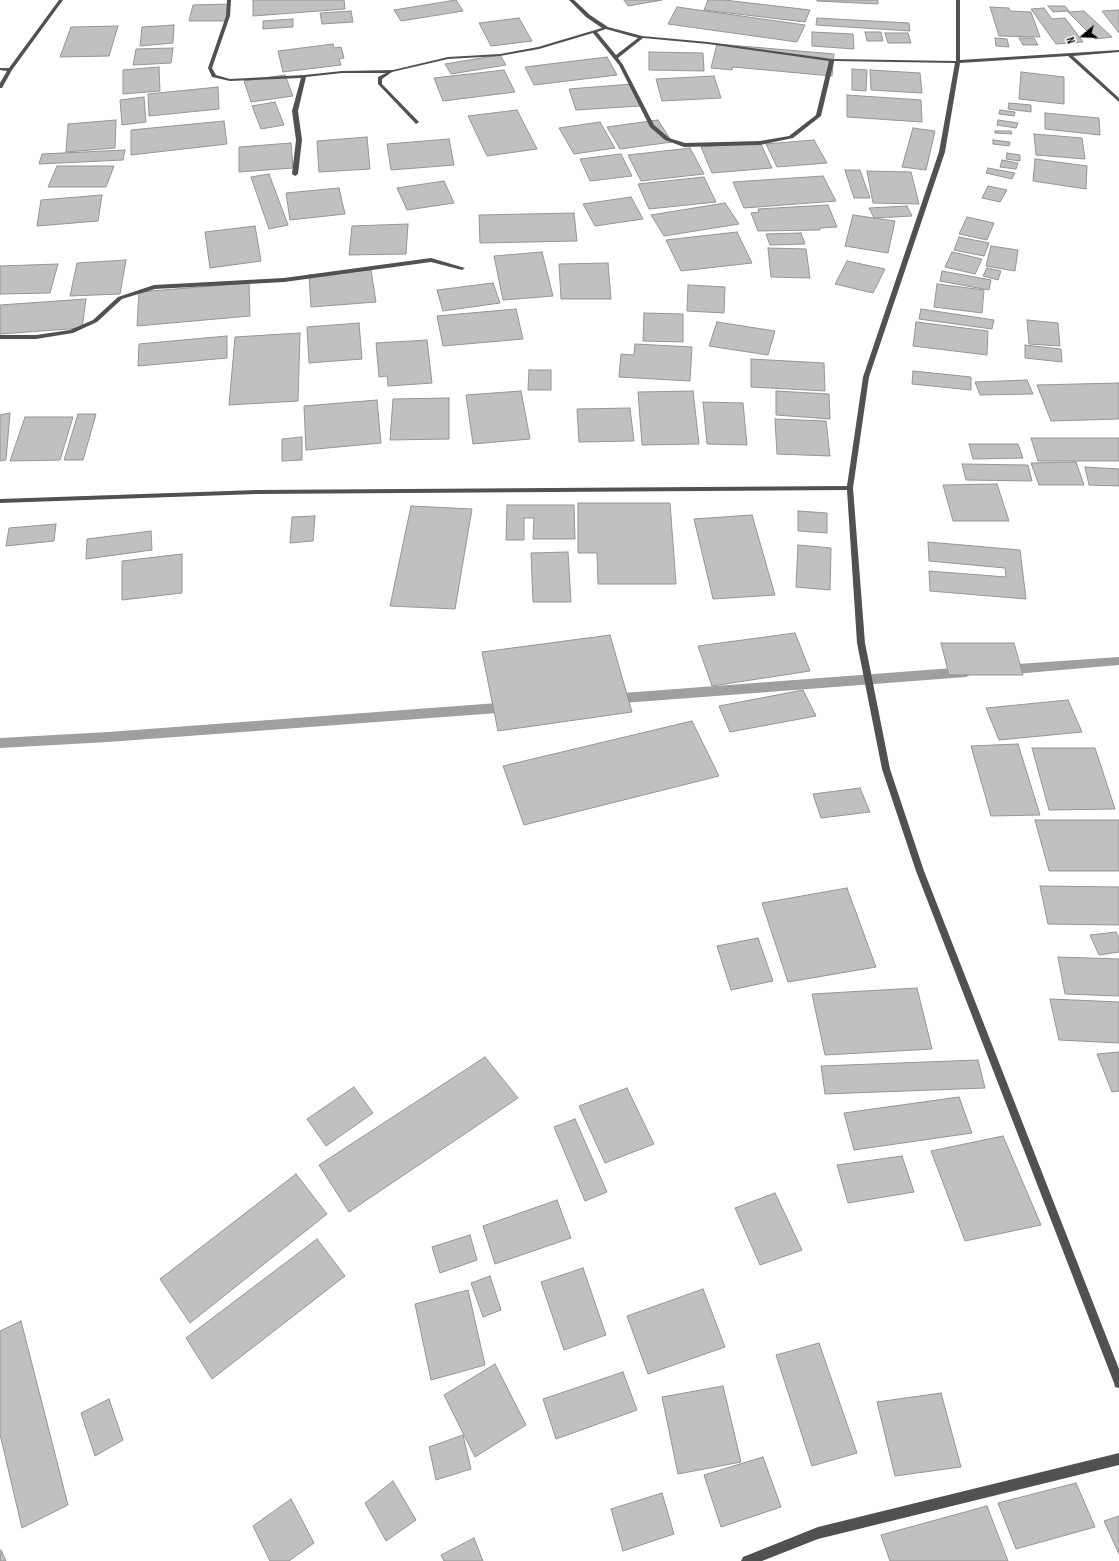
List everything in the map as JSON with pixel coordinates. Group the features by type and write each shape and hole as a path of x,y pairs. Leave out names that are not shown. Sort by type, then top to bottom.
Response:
{"street":[{"path":"0,87 10,70 61,0"},
{"path":"229,0 228,16 210,68 214,76 230,80 304,76 342,72 392,71 448,58 500,55 539,48 606,28"},
{"path":"571,0 588,16 606,28 642,37 708,43 832,60 958,62 1119,51"},
{"path":"958,0 958,62 942,152 866,377 850,488 861,643 886,769 920,871 1119,1383"},
{"path":"594,32 621,66 652,126 667,139 684,145 760,143 791,137 818,116 832,60"},
{"path":"615,58 642,37"},
{"path":"1070,55 1119,101"},
{"path":"0,69 10,70"},
{"path":"392,71 380,78 380,84 416,122"},
{"path":"295,174 299,140 295,111 304,76"},
{"path":"0,337 36,337 71,332 95,321 120,298 154,287 284,280 431,260 462,268"},
{"path":"0,501 257,492 850,488"},
{"path":"747,1561 818,1533 1119,1458"}],"building":[{"path":"253,0 344,0 345,9 253,16"},
{"path":"456,0 463,11 401,21 394,10"},
{"path":"624,0 662,0 628,6"},
{"path":"708,0 724,0 810,10 805,22 704,10"},
{"path":"878,0 878,4 817,1"},
{"path":"230,4 226,21 189,21 193,5"},
{"path":"1048,6 1065,6 1069,11 1053,12"},
{"path":"677,7 805,25 797,42 668,24"},
{"path":"990,7 1009,8 1010,11 1031,12 1040,37 999,36"},
{"path":"1044,8 1052,19 1065,18 1083,42 1056,44 1031,9"},
{"path":"1119,10 1119,33 1102,11"},
{"path":"351,11 353,22 322,24 320,13"},
{"path":"1084,11 1112,37 1095,39 1068,12"},
{"path":"519,18 532,41 491,46 479,23"},
{"path":"817,18 909,23 910,31 816,25"},
{"path":"293,19 293,27 263,29 263,21"},
{"path":"174,25 173,43 140,46 142,27"},
{"path":"118,26 109,56 60,57 71,27"},
{"path":"812,32 853,34 854,49 812,46"},
{"path":"865,32 881,32 883,41 867,41"},
{"path":"885,33 908,33 911,43 888,43"},
{"path":"995,38 1007,39 1009,47 996,46"},
{"path":"1019,38 1034,38 1038,45 1023,45"},
{"path":"333,44 334,48 341,47 344,58 339,59 341,65 283,72 278,51"},
{"path":"717,44 834,54 832,76 733,67 732,70 711,68"},
{"path":"173,48 171,63 133,65 136,49"},
{"path":"649,52 703,53 704,71 649,70"},
{"path":"500,55 506,65 451,74 445,64"},
{"path":"607,57 617,75 534,85 525,67"},
{"path":"159,67 160,91 123,94 123,70"},
{"path":"852,69 867,70 866,91 852,90"},
{"path":"504,70 515,92 443,101 434,78"},
{"path":"870,70 920,73 922,93 871,90"},
{"path":"1021,72 1064,77 1064,104 1019,99"},
{"path":"285,75 293,96 251,102 244,81"},
{"path":"714,76 721,98 662,101 656,79"},
{"path":"632,84 640,106 576,110 569,89"},
{"path":"218,87 219,109 149,116 148,94"},
{"path":"847,95 921,100 922,122 847,117"},
{"path":"144,97 146,122 122,125 120,100"},
{"path":"275,102 284,125 261,129 252,106"},
{"path":"1009,103 1031,105 1031,112 1008,109"},
{"path":"517,110 537,149 487,156 468,116"},
{"path":"1000,110 1015,112 1014,116 999,114"},
{"path":"1045,113 1099,118 1100,135 1045,129"},
{"path":"116,120 115,148 66,152 68,124"},
{"path":"658,120 672,142 620,149 607,127"},
{"path":"998,120 1018,123 1016,128 997,125"},
{"path":"224,121 227,144 131,155 131,130"},
{"path":"600,122 615,148 574,154 559,128"},
{"path":"913,128 935,131 926,170 902,167"},
{"path":"995,131 1011,131 1012,134 995,133"},
{"path":"1034,134 1082,138 1085,159 1036,155"},
{"path":"367,137 370,169 319,172 317,141"},
{"path":"449,139 454,165 391,170 387,144"},
{"path":"814,140 827,163 777,167 766,144"},
{"path":"993,140 1010,142 1009,146 993,144"},
{"path":"760,142 772,168 712,173 701,147"},
{"path":"291,143 293,168 239,172 239,147"},
{"path":"690,148 704,174 641,181 628,155"},
{"path":"125,150 123,160 39,164 42,154"},
{"path":"1007,153 1020,155 1020,161 1006,159"},
{"path":"621,154 632,176 590,181 580,159"},
{"path":"1035,159 1087,166 1086,189 1033,181"},
{"path":"1002,160 1018,163 1016,169 1000,167"},
{"path":"57,166 114,166 106,187 48,187"},
{"path":"988,168 1015,173 1012,179 986,173"},
{"path":"845,170 860,170 870,198 854,198"},
{"path":"867,171 911,172 919,204 873,203"},
{"path":"269,174 288,225 269,229 251,177"},
{"path":"823,176 836,201 744,208 733,182"},
{"path":"704,177 716,202 649,209 638,184"},
{"path":"444,181 454,203 407,210 397,188"},
{"path":"988,186 1007,190 1000,202 982,198"},
{"path":"339,188 345,214 290,220 286,193"},
{"path":"102,195 98,221 37,226 41,200"},
{"path":"631,197 643,219 595,226 583,204"},
{"path":"725,203 739,224 664,236 651,215"},
{"path":"828,205 837,227 820,228 820,230 758,231 751,213 759,212 758,209"},
{"path":"907,206 912,216 874,218 869,208"},
{"path":"574,213 577,241 480,243 479,215"},
{"path":"853,215 895,221 888,253 845,246"},
{"path":"967,217 994,223 987,240 959,234"},
{"path":"408,224 406,254 349,255 352,226"},
{"path":"255,226 261,261 210,268 205,232"},
{"path":"737,232 752,263 681,271 666,240"},
{"path":"801,233 805,244 770,245 766,234"},
{"path":"959,237 989,243 984,256 954,250"},
{"path":"991,246 1018,250 1015,271 986,266"},
{"path":"768,248 806,249 810,278 771,277"},
{"path":"542,252 553,296 503,300 494,256"},
{"path":"952,252 982,259 975,274 945,267"},
{"path":"126,260 120,294 70,296 77,263"},
{"path":"847,261 885,269 873,293 835,284"},
{"path":"608,263 611,299 561,299 559,264"},
{"path":"58,264 50,293 0,294 0,266"},
{"path":"987,268 1001,271 998,280 983,276"},
{"path":"371,270 376,302 311,307 309,275"},
{"path":"942,271 991,280 989,290 940,281"},
{"path":"249,283 250,316 137,326 139,292"},
{"path":"493,283 500,303 443,311 437,290"},
{"path":"937,284 984,290 982,313 934,307"},
{"path":"688,285 725,287 724,313 687,311"},
{"path":"86,299 82,328 0,334 0,305"},
{"path":"516,309 523,339 443,346 437,316"},
{"path":"921,309 994,320 992,329 919,319"},
{"path":"644,313 683,314 683,342 643,341"},
{"path":"1027,320 1058,323 1060,346 1029,344"},
{"path":"717,322 775,331 768,355 709,346"},
{"path":"916,322 988,331 987,355 913,346"},
{"path":"359,323 362,359 309,363 307,327"},
{"path":"300,333 298,401 229,405 235,337"},
{"path":"227,336 227,358 138,366 139,344"},
{"path":"427,340 432,383 388,386 387,376 379,377 376,343"},
{"path":"635,344 692,347 690,381 619,377 621,354 634,355"},
{"path":"1025,345 1061,349 1062,362 1025,358"},
{"path":"751,359 824,363 825,391 751,387"},
{"path":"529,370 551,370 551,390 528,390"},
{"path":"913,371 971,377 971,390 912,384"},
{"path":"1027,380 1033,394 980,395 975,382"},
{"path":"1119,383 1119,419 1051,421 1037,385"},
{"path":"521,391 530,439 473,444 466,395"},
{"path":"693,391 699,444 642,445 638,392"},
{"path":"776,391 829,394 830,419 776,415"},
{"path":"449,398 449,439 390,440 393,399"},
{"path":"377,400 381,443 306,450 304,406"},
{"path":"703,402 743,403 747,445 707,444"},
{"path":"630,408 634,441 579,442 577,409"},
{"path":"10,413 6,460 0,461 0,415"},
{"path":"78,414 96,414 83,460 64,460"},
{"path":"25,417 73,417 60,460 10,461"},
{"path":"775,419 826,421 830,456 777,454"},
{"path":"302,437 302,460 282,461 282,439"},
{"path":"1031,438 1119,438 1119,461 1038,461"},
{"path":"969,444 1018,444 1023,458 973,459"},
{"path":"1076,462 1084,485 1039,485 1031,463"},
{"path":"962,464 1028,465 1032,481 966,480"},
{"path":"1085,467 1119,469 1119,486 1089,485"},
{"path":"997,484 1009,521 953,521 943,485"},
{"path":"578,503 670,503 676,584 598,584 597,553 578,553"},
{"path":"507,505 574,505 575,539 533,539 534,518 524,518 524,540 506,540"},
{"path":"411,506 472,509 455,609 390,606"},
{"path":"798,511 827,513 827,533 798,531"},
{"path":"752,515 775,595 713,599 694,519"},
{"path":"315,516 313,541 290,543 292,517"},
{"path":"56,524 54,541 6,546 9,528"},
{"path":"151,531 152,550 86,559 87,539"},
{"path":"928,542 1020,550 1026,599 930,591 929,571 1006,577 1005,568 929,561"},
{"path":"798,545 831,548 830,590 796,587"},
{"path":"568,552 571,602 533,602 531,553"},
{"path":"182,554 182,593 122,600 122,561"},
{"path":"795,633 810,671 712,686 698,646"},
{"path":"610,635 632,712 498,731 482,652"},
{"path":"941,643 1014,643 1023,675 949,675"},
{"path":"803,690 816,716 730,732 719,706"},
{"path":"1068,700 1082,732 999,740 986,708"},
{"path":"692,721 719,776 524,825 503,766"},
{"path":"1018,744 1040,815 991,816 971,746"},
{"path":"1032,748 1095,748 1115,809 1049,810"},
{"path":"860,788 870,812 821,818 813,794"},
{"path":"1035,820 1119,820 1119,871 1049,871"},
{"path":"1040,886 1119,887 1119,925 1048,924"},
{"path":"847,888 876,967 788,982 762,903"},
{"path":"1116,932 1119,938 1119,952 1099,955 1090,935"},
{"path":"758,938 773,981 731,990 717,946"},
{"path":"1058,957 1119,959 1119,996 1065,994"},
{"path":"917,988 932,1049 825,1055 812,994"},
{"path":"1050,999 1119,1002 1119,1043 1059,1040"},
{"path":"1119,1052 1119,1091 1112,1092 1097,1054"},
{"path":"485,1057 518,1098 349,1212 319,1165"},
{"path":"978,1060 985,1088 825,1094 821,1066"},
{"path":"354,1087 373,1113 326,1146 307,1119"},
{"path":"627,1088 654,1144 605,1163 579,1106"},
{"path":"959,1097 972,1133 854,1150 844,1113"},
{"path":"575,1119 607,1192 585,1201 554,1127"},
{"path":"1003,1136 1041,1225 965,1241 931,1151"},
{"path":"902,1156 914,1192 848,1203 837,1165"},
{"path":"296,1174 327,1214 190,1323 160,1279"},
{"path":"775,1193 802,1250 760,1265 735,1208"},
{"path":"557,1200 571,1238 495,1264 483,1226"},
{"path":"470,1235 477,1260 440,1273 432,1247"},
{"path":"317,1239 345,1276 212,1379 186,1338"},
{"path":"583,1268 606,1335 564,1350 541,1282"},
{"path":"490,1276 501,1310 483,1317 471,1283"},
{"path":"703,1289 725,1347 648,1374 627,1316"},
{"path":"468,1290 485,1365 431,1380 415,1304"},
{"path":"21,1321 68,1505 22,1528 0,1434 0,1331"},
{"path":"819,1343 857,1453 812,1466 776,1355"},
{"path":"495,1364 526,1425 475,1457 444,1395"},
{"path":"623,1372 637,1410 556,1439 543,1399"},
{"path":"723,1386 741,1462 678,1474 662,1397"},
{"path":"941,1393 961,1467 895,1476 877,1402"},
{"path":"109,1399 123,1440 95,1456 81,1413"},
{"path":"463,1435 471,1469 436,1480 429,1447"},
{"path":"763,1457 781,1507 721,1527 704,1475"},
{"path":"393,1481 416,1520 386,1541 365,1503"},
{"path":"1076,1483 1095,1527 1016,1549 998,1503"},
{"path":"662,1493 674,1534 623,1551 611,1509"},
{"path":"291,1499 314,1543 289,1561 270,1561 253,1526"},
{"path":"987,1506 1008,1561 890,1561 881,1535"},
{"path":"1119,1516 1119,1554 1104,1521"},
{"path":"474,1538 483,1561 444,1561 441,1555"},
{"path":"1,1550 6,1561 0,1561"}],"waterway":[{"path":"1003,670 1119,661"},
{"path":"610,699 966,672"},
{"path":"0,743 108,737 511,707"}]}
